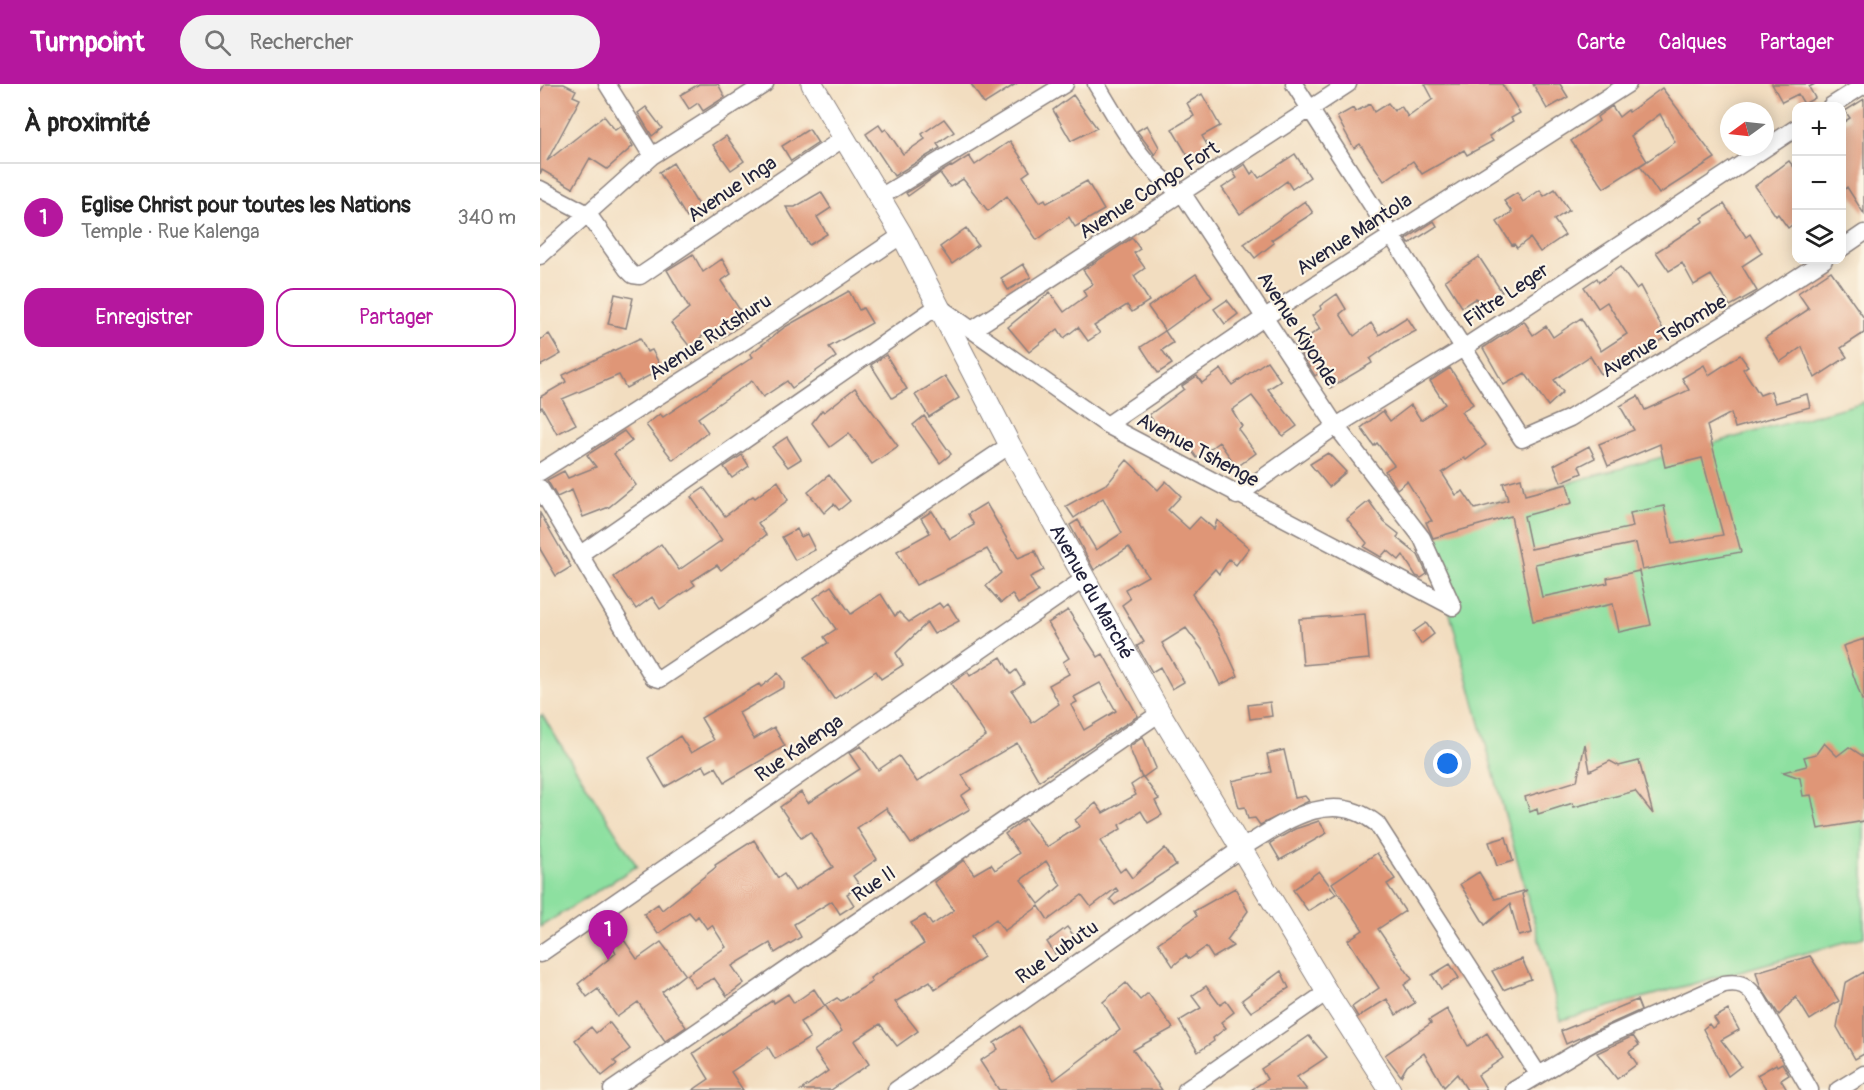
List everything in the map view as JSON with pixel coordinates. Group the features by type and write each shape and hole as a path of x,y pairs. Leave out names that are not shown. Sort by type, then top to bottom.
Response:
{"street":[{"path":"607,84 652,156"},
{"path":"540,256 652,156 765,84"},
{"name":"Avenue du Marché","path":"812,84 902,235 1010,446 1084,579 1327,992 1390,1090"},
{"path":"880,197 1065,84"},
{"name":"Avenue Kiyonde","path":"1096,84 1140,155 1165,183 1183,194 1336,426 1422,538 1453,607"},
{"path":"1294,84 1465,347"},
{"name":"Avenue Congo Fort","path":"972,330 1348,84"},
{"name":"Avenue Mantola","path":"1107,424 1265,317 1628,84"},
{"path":"1838,102 1864,86"},
{"name":"Filtre Leger","path":"1237,496 1336,426 1465,347 1792,132"},
{"name":"Avenue Inga","path":"588,214 631,273 636,276 645,274 844,138"},
{"path":"540,189 588,214"},
{"path":"1846,245 1864,233"},
{"name":"Avenue Rutshuru","path":"540,472 760,331 902,235"},
{"name":"Avenue Tshombe","path":"1465,347 1516,434 1522,439 1570,418 1818,264"},
{"path":"579,555 938,306"},
{"name":"Avenue Tshenge","path":"938,306 1107,424 1237,496 1453,607"},
{"path":"540,488 653,677 660,679 1010,446"},
{"name":"Rue Kalenga","path":"540,954 1084,579"},
{"name":"Rue II","path":"612,1090 1161,713"},
{"name":"Rue Lubutu","path":"896,1090 1242,848 1280,824 1317,808 1351,809 1365,814 1377,824 1538,1074"},
{"path":"1514,1090 1594,1042 1724,984 1737,982 1749,987 1758,1000 1810,1090"},
{"path":"1185,1090 1327,992"},
{"path":"1838,1090 1864,1074"}],"green space":[{"path":"1864,402 1864,937 1561,1020 1425,522"},
{"path":"542,715 637,866 540,927 540,716"}],"building":[{"path":"545,84 564,84 576,90 573,96 580,99 547,161 604,116 615,130 621,126 633,146 607,169 590,158 573,188 542,170 540,174 540,92"},
{"path":"699,84 718,84 725,97 703,111 698,103 689,109 680,95"},
{"path":"971,84 1016,84 984,104"},
{"path":"1425,84 1502,84 1520,113 1511,118 1513,121 1489,136 1493,141 1467,155 1464,150 1422,174 1413,161 1384,181 1360,144 1354,148 1337,117 1353,108 1355,112 1370,104 1374,112 1388,103 1394,111 1401,106 1408,117 1433,99"},
{"path":"1533,84 1560,84 1568,97 1547,109"},
{"path":"1772,84 1815,84 1809,87 1815,98 1808,102 1803,102 1798,94 1782,102"},
{"path":"1662,88 1715,158 1659,194 1640,166 1675,142 1660,114 1631,136 1647,161 1604,188 1571,141 1599,121 1597,117 1612,106 1619,117"},
{"path":"1202,94 1220,126 1202,136 1210,150 1191,161 1172,129 1194,116 1187,103"},
{"path":"1073,95 1097,128 1071,141 1053,110"},
{"path":"1864,99 1864,214 1846,188 1846,120 1850,118 1846,110"},
{"path":"646,107 662,128 652,136 638,113"},
{"path":"944,119 954,132 937,144 940,148 894,176 866,134 879,125 883,131 886,129 903,154 925,139 922,134"},
{"path":"1147,125 1159,147 1155,155 1137,131"},
{"path":"809,129 818,143 791,161 782,146"},
{"path":"726,136 744,161 731,170 713,145"},
{"path":"1010,141 1030,171 1023,176 1040,202 1045,199 1047,203 1087,181 1104,210 1075,227 1069,217 1037,240 1007,196 988,211 963,179 950,187 940,173 908,196 906,193 951,166 952,167 969,156 975,165"},
{"path":"1295,154 1310,177 1292,189 1287,181 1240,214 1222,188 1237,178 1233,172 1245,164 1251,174 1254,171 1259,178"},
{"path":"1789,161 1792,165 1792,225 1788,228 1778,214 1776,216 1755,186"},
{"path":"673,163 701,210 687,218 659,172"},
{"path":"1555,189 1569,210 1554,220 1565,235 1540,252 1530,238 1517,248 1514,244 1512,245 1497,222 1512,212 1504,201 1517,193 1523,202 1540,190 1544,196"},
{"path":"821,192 831,208 817,217 827,234 809,245 786,207 795,207"},
{"path":"1305,201 1313,213 1271,240 1274,243 1255,258 1244,244"},
{"path":"1724,204 1746,237 1750,234 1762,253 1742,266 1757,291 1730,306 1711,275 1694,285 1682,263 1669,271 1656,252 1704,221 1702,218"},
{"path":"1434,221 1437,226 1409,244 1406,239"},
{"path":"966,228 978,245 952,264 940,247"},
{"path":"1132,238 1140,249 1134,253 1145,268 1134,276 1149,301 1132,312 1127,305 1094,326 1100,333 1088,341 1078,327 1064,338 1058,329 1029,352 1008,327 1050,292 1064,312 1086,296 1083,290 1093,284 1083,270"},
{"path":"693,254 703,272 722,259 731,274 721,281 747,321 713,344 706,333 690,347 671,323 689,308 667,270"},
{"path":"1479,257 1502,292 1481,305 1476,298 1462,307 1445,280"},
{"path":"1023,264 1031,277 1008,290 1001,278"},
{"path":"1620,267 1636,289 1640,286 1667,337 1601,374 1590,356 1554,380 1563,392 1548,406 1525,373 1504,385 1483,348 1524,321 1533,335 1546,326 1553,337 1581,318 1601,351 1627,334 1607,302 1598,308 1584,287 1597,278 1599,282"},
{"path":"1831,271 1864,318 1864,333 1841,348 1847,357 1815,378 1802,347 1780,362 1765,338 1809,309 1798,293"},
{"path":"1196,274 1212,297 1165,331 1148,307"},
{"path":"849,291 859,310 863,308 872,323 829,347 836,357 792,388 787,381 763,397 752,381 731,395 698,418 708,432 673,460 646,425 660,414 663,417 753,357 750,354 785,327"},
{"path":"615,294 633,298 626,328 608,324"},
{"path":"1337,294 1346,309 1340,314 1354,336 1371,323 1379,335 1407,317 1416,331 1394,342 1370,359 1372,363 1330,388 1320,372 1315,376 1295,345 1320,329 1312,316 1321,309 1320,306"},
{"path":"1227,300 1238,314 1225,324 1214,309"},
{"path":"1165,331 1173,343 1162,350 1172,364 1158,373 1141,347"},
{"path":"549,334 561,354 540,366 540,340"},
{"path":"640,338 647,352 652,350 662,369 626,388 619,375 562,399 576,424 557,434 542,407 540,409 540,397 566,382 563,375"},
{"path":"886,355 907,389 892,398 871,365"},
{"path":"1740,355 1748,366 1743,369 1760,395 1771,391 1775,403 1807,394 1810,407 1735,428 1731,413 1707,426 1741,552 1642,570 1636,543 1535,564 1542,597 1608,583 1607,578 1639,571 1651,625 1619,632 1613,604 1533,621 1511,516 1433,538 1426,522 1432,521 1407,481 1397,489 1385,471 1394,465 1377,443 1374,446 1361,428 1383,411 1390,421 1411,405 1421,420 1445,404 1430,381 1450,368 1473,404 1461,412 1486,445 1466,460 1464,458 1442,473 1456,495 1463,491 1475,509 1508,500 1503,483 1521,478 1525,495 1567,484 1572,503 1524,516 1531,549 1633,527 1630,513 1664,506 1672,544 1723,535 1702,458 1665,467 1660,444 1608,466 1599,444 1634,430 1620,406 1638,396 1645,410 1689,390 1682,378 1704,365 1709,375"},
{"path":"1267,361 1281,381 1268,389 1297,426 1283,436 1252,396 1232,410 1242,426 1238,429 1256,453 1237,467 1219,442 1197,458 1179,433 1167,441 1149,415 1184,389 1182,386 1197,376 1202,383 1221,369 1232,385"},
{"path":"945,376 959,398 929,417 915,395"},
{"path":"855,388 898,446 872,464 849,433 830,447 812,423 822,410 824,412"},
{"path":"924,416 951,454 940,463 913,425"},
{"path":"624,431 632,441 614,454 636,485 609,507 583,517 572,490 557,497 547,480 564,471 568,478 596,467 587,455"},
{"path":"787,437 801,459 788,467 772,447"},
{"path":"1589,446 1595,458 1579,466 1582,473 1561,482 1554,465"},
{"path":"1328,453 1346,472 1329,487 1310,464"},
{"path":"742,455 749,466 732,478 724,467"},
{"path":"1127,460 1158,490 1166,481 1181,496 1168,510 1189,529 1200,517 1214,529 1217,520 1249,548 1236,565 1229,559 1219,574 1215,569 1192,594 1219,634 1238,676 1220,685 1204,652 1186,628 1162,643 1184,682 1172,689 1160,667 1152,672 1137,646 1144,642 1122,605 1130,599 1125,589 1148,576 1129,547 1094,570 1070,525 1078,520 1096,550 1122,533 1103,498 1074,518 1066,506 1108,483"},
{"path":"829,475 850,501 839,510 834,504 824,513 808,492"},
{"path":"778,481 788,500 758,523 766,535 721,570 717,565 692,581 695,585 660,609 652,597 636,609 614,577 661,544 679,570 722,540 691,497 704,488 725,516"},
{"path":"1369,501 1384,522 1399,534 1397,538 1418,555 1427,574 1421,578 1416,576 1403,555 1399,560 1387,550 1381,557 1364,547 1367,543 1347,519"},
{"path":"986,503 1018,558 1035,551 1044,570 1030,577 1038,592 1018,604 1012,594 1001,603 986,586 1001,573 987,549 916,585 897,551 930,533 921,518 932,511 950,539 974,525 968,514"},
{"path":"540,513 571,567 556,576 540,549"},
{"path":"797,529 801,537 807,534 815,550 795,560 782,537"},
{"path":"831,586 851,614 881,594 895,616 899,612 909,622 939,603 943,608 948,604 959,621 934,634 927,623 896,653 903,665 881,679 876,671 834,699 805,657 828,643 824,637 836,629 814,598"},
{"path":"1068,610 1098,657 1103,654 1138,716 1039,781 1017,743 962,775 971,789 961,796 970,809 911,844 886,808 857,828 877,859 853,876 860,886 847,894 854,905 840,914 832,901 794,924 801,937 775,953 770,943 732,966 744,983 727,996 714,978 695,988 687,975 726,947 712,925 707,929 698,916 695,919 689,912 658,934 644,914 658,904 662,910 716,867 715,865 754,840 778,878 784,874 795,891 833,867 810,832 801,838 780,807 801,792 808,803 860,769 849,753 861,746 878,770 899,756 917,782 986,736 951,684 968,672 970,676 1001,657 1011,674 1016,670 1024,683 1012,691 1032,723 1059,704 1049,685 1069,674 1063,662 1069,658 1048,623","holes":["1100,683 1116,711 1084,730 1071,705 1077,702 1074,697"]},
{"path":"1365,614 1369,659 1303,665 1299,619"},
{"path":"1426,623 1434,634 1421,644 1413,632"},
{"path":"1864,639 1864,700 1862,700 1843,646"},
{"path":"778,673 784,681 784,687 739,713 754,739 774,727 785,746 725,782 716,767 707,772 703,765 665,787 648,758 680,736 691,753 714,740 701,718 759,684 761,687"},
{"path":"1270,702 1272,716 1250,719 1248,705"},
{"path":"1143,737 1156,768 1142,778 1129,747"},
{"path":"1824,743 1837,756 1849,747 1864,757 1864,821 1818,829 1811,795 1803,796 1800,778 1783,772 1807,766 1804,757 1816,754"},
{"path":"1585,744 1590,771 1610,761 1619,766 1639,761 1653,814 1635,791 1574,807 1573,803 1538,814 1537,809 1530,812 1525,797 1577,781"},
{"path":"1284,750 1295,798 1305,796 1309,801 1260,825 1255,818 1248,819 1245,807 1239,808 1232,781 1271,772 1267,754"},
{"path":"1143,777 1159,799 1155,801 1162,815 1148,823 1141,811 1119,825 1121,829 1100,841 1120,872 1125,868 1132,878 1165,848 1176,865 1115,905 1110,899 1118,891 1116,888 1091,907 1082,895 1048,920 1039,906 1004,931 996,919 971,937 984,957 935,989 930,981 895,1002 918,1031 897,1046 880,1024 854,1041 869,1064 831,1090 801,1090 828,1071 814,1051 842,1031 825,1005 837,998 841,1001 872,982 870,978 924,944 911,923 925,915 932,925 954,910 934,882 964,860 974,874 991,864 995,870 1019,853 1005,834 1025,819 1047,847 1080,826 1075,820 1096,803 1103,813 1136,795 1131,785","holes":["1046,861 1061,885 1039,904 1021,880"]},
{"path":"1319,821 1327,833 1280,860 1270,843 1295,829"},
{"path":"1506,837 1513,861 1497,866 1489,842"},
{"path":"1377,853 1395,879 1387,884 1405,911 1378,929 1412,979 1404,985 1415,1003 1396,1015 1387,999 1358,1017 1352,1007 1379,988 1348,940 1363,930 1332,883"},
{"path":"1319,871 1336,894 1308,911 1293,890"},
{"path":"1479,872 1495,899 1527,890 1522,894 1532,933 1519,936 1510,904 1485,925 1460,884"},
{"path":"1235,888 1248,911 1227,940 1233,946 1213,958 1206,947 1189,959 1186,955 1173,966 1158,943 1197,916 1194,911"},
{"path":"1067,927 1076,938 1055,954 1047,942"},
{"path":"624,940 637,959 661,942 685,974 662,992 686,1027 665,1041 638,1002 617,1017 598,989 587,997 578,984 616,953 613,947"},
{"path":"1810,956 1839,1001 1810,1020 1796,997 1779,1015 1760,986 1756,972"},
{"path":"1522,959 1531,979 1503,990 1492,971"},
{"path":"1450,964 1459,978 1441,989 1432,975"},
{"path":"1281,971 1289,988 1251,1012 1242,1000"},
{"path":"1864,972 1864,1054 1855,1059 1837,1027 1845,983"},
{"path":"1126,983 1140,1000 1148,993 1173,1028 1133,1050 1162,1090 999,1090 980,1061 998,1049 994,1043 1020,1026 1054,1080 1120,1030 1103,1002"},
{"path":"1206,986 1220,1005 1226,1001 1234,1012 1221,1022 1226,1028 1213,1038 1214,1041 1198,1052 1179,1021 1201,1008 1192,996"},
{"path":"814,989 825,1006 800,1022 810,1038 775,1059 768,1047 731,1072 743,1090 693,1090 709,1079 693,1053 773,1000 774,1003 788,994 794,1003"},
{"path":"1637,1000 1641,1010 1566,1044 1561,1031"},
{"path":"1447,1009 1468,1046 1487,1033 1503,1058 1478,1075 1487,1090 1467,1090 1457,1074 1444,1087 1424,1053 1407,1066 1401,1076 1385,1055 1431,1023 1429,1020"},
{"path":"1728,1010 1739,1030 1721,1040 1741,1066 1728,1076 1703,1029 1709,1024 1712,1028 1718,1024 1714,1018"},
{"path":"609,1022 630,1049 614,1061 617,1064 602,1076 575,1040 591,1027 596,1033"},
{"path":"1309,1036 1327,1057 1297,1077 1307,1090 1251,1090 1267,1079 1261,1069"},
{"path":"1633,1036 1639,1045 1629,1052 1637,1064 1617,1079 1597,1053"},
{"path":"1782,1063 1789,1075 1781,1080 1787,1090 1767,1090 1757,1075"}],"place":[{"name":"Eglise Christ pour toutes les Nations","path":"608,960"}]}
